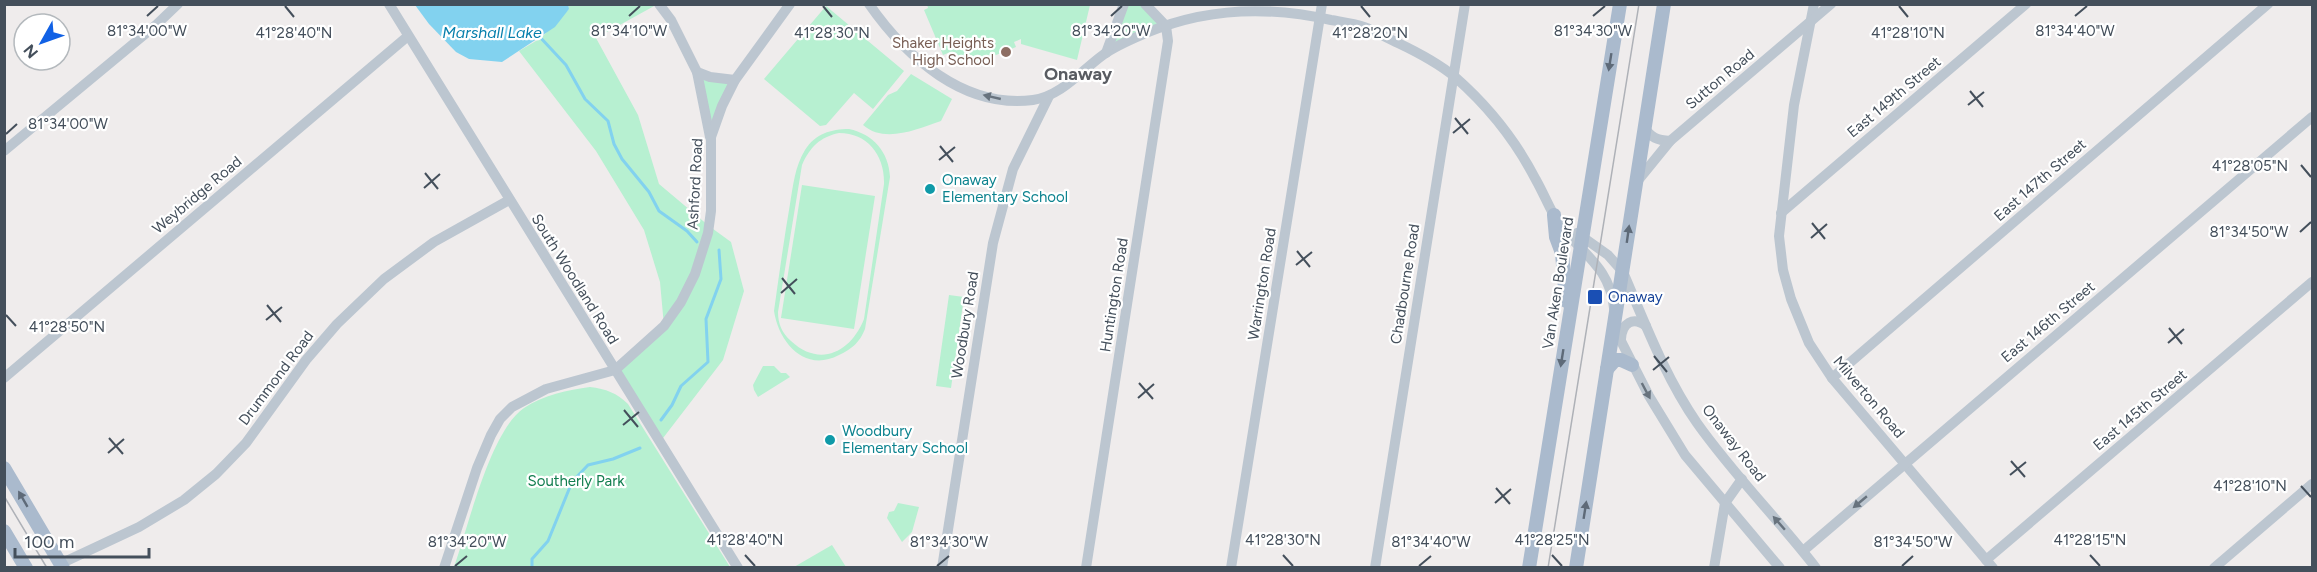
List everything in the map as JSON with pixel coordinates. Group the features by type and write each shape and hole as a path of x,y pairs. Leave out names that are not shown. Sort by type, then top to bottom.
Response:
{"main road":[{"name":"Van Aken Boulevard","path":"1529,567 1620,4"},
{"path":"1576,567 1664,4"},
{"path":"1557,219 1556,237 1562,253 1569,317"},
{"path":"1607,369 1615,360 1632,365"},
{"path":"4,468 62,566"},
{"path":"4,531 26,567"}],"street":[{"path":"4,151 156,25 178,4"},
{"name":"South Woodland Road","path":"389,4 738,567"},
{"path":"659,4 697,72 711,137"},
{"name":"Ashford Road","path":"615,370 664,326 681,302 708,233 711,211 711,137 722,106 735,80 790,4"},
{"path":"869,4 898,40 921,63 949,81 976,93 1016,101 1049,96 1106,53 1146,33 1222,12 1269,10 1320,17 1362,27 1418,53 1454,76 1482,104 1514,142 1557,219"},
{"path":"1106,53 1124,4"},
{"path":"1145,4 1166,26"},
{"name":"Warrington Road","path":"1231,567 1322,4"},
{"name":"Chadbourne Road","path":"1376,567 1465,4"},
{"name":"Milverton Road","path":"1814,4 1794,105 1779,236 1783,270 1791,299 1809,343 1832,378 1990,564"},
{"name":"Sutton Road","path":"1635,184 1670,141 1831,4"},
{"name":"East 149th Street","path":"1781,213 2026,4"},
{"name":"East 147th Street","path":"1832,378 2268,4"},
{"name":"Huntington Road","path":"1086,567 1168,41 1166,26"},
{"name":"Weybridge Road","path":"4,378 408,36"},
{"path":"697,72 735,80"},
{"name":"Woodbury Road","path":"942,567 993,243 1013,169 1049,96"},
{"name":"East 146th Street","path":"1803,551 2313,117"},
{"path":"1644,127 1652,137 1670,141"},
{"name":"Drummond Road","path":"62,566 139,527 184,500 216,474 246,443 306,360 337,324 384,279 434,242 509,200"},
{"name":"Onaway Road","path":"1557,219 1581,241 1608,282 1621,341 1666,426 1685,455 1780,567"},
{"name":"Onaway Road","path":"1581,241 1608,255 1623,272 1672,380 1696,421 1816,567"},
{"name":"East 145th Street","path":"1990,564 2313,282"},
{"path":"1621,341 1626,324 1632,320 1639,321 1646,326"},
{"path":"444,567 477,468 490,435 500,419 512,407 546,389 615,370"},
{"path":"1714,567 1725,503 1742,479"},
{"path":"2214,567 2313,484"}],"green space":[{"path":"927,4 1090,5 1077,60 1021,44 1021,39 1014,42 1016,47 971,65 969,61 959,66 952,63 948,53 943,55 924,10 928,8"},
{"path":"568,5 656,5 596,38 638,115 659,184 731,242 744,291 723,360 660,442 615,370 664,326 660,282 644,230 596,151 519,51 541,38 569,9"},
{"path":"1124,5 1145,5 1166,26 1106,53"},
{"path":"826,6 904,71 873,109 854,93 826,125 820,126 764,79"},
{"path":"697,72 735,80 711,137"},
{"path":"911,74 952,99 941,121 912,131 891,134 881,134 863,125 888,95 897,91"},
{"path":"842,129 858,131 878,146 887,160 890,177 863,334 855,345 839,355 827,360 815,360 796,352 788,344 781,334 774,311 792,190 799,163 805,150 819,136","holes":["839,133 858,137 873,148 884,174 864,319 858,331 843,348 823,355 813,354 788,338 781,328 778,316 802,165 808,153 821,140"]},
{"path":"802,185 875,196 854,329 781,318"},
{"path":"949,295 964,297 951,388 936,386"},
{"path":"763,366 774,366 781,373 786,373 790,377 758,397 753,385"},
{"name":"Southerly Park","path":"590,387 611,392 628,404 730,567 454,567 491,458 512,420 524,408 547,396"},
{"path":"898,503 919,507 912,532 902,542 887,518 889,512 894,511"},
{"path":"832,545 846,567 794,567"}],"water":[{"name":"Marshall Lake","path":"568,4 569,9 555,27 502,62 469,59 456,52 429,24 415,5"}],"waterway":[{"path":"539,36 566,65 585,99 608,121 614,144 622,159 649,192 659,211 687,231 697,242"},
{"path":"661,420 672,405 681,386 708,362 706,319 721,279 719,250"},
{"path":"532,568 532,559 548,541 572,482 588,465 613,459 640,448"}],"tram line":[{"path":"1548,568 1639,4"},
{"path":"4,496 47,568"}],"place":[{"name":"Shaker Heights High School","path":"1006,52"},
{"name":"Onaway Elementary School","path":"930,189"},
{"name":"Onaway","path":"1595,297"},
{"name":"Woodbury Elementary School","path":"830,440"}],"district":[{"name":"Onaway","path":"1078,74"}]}
